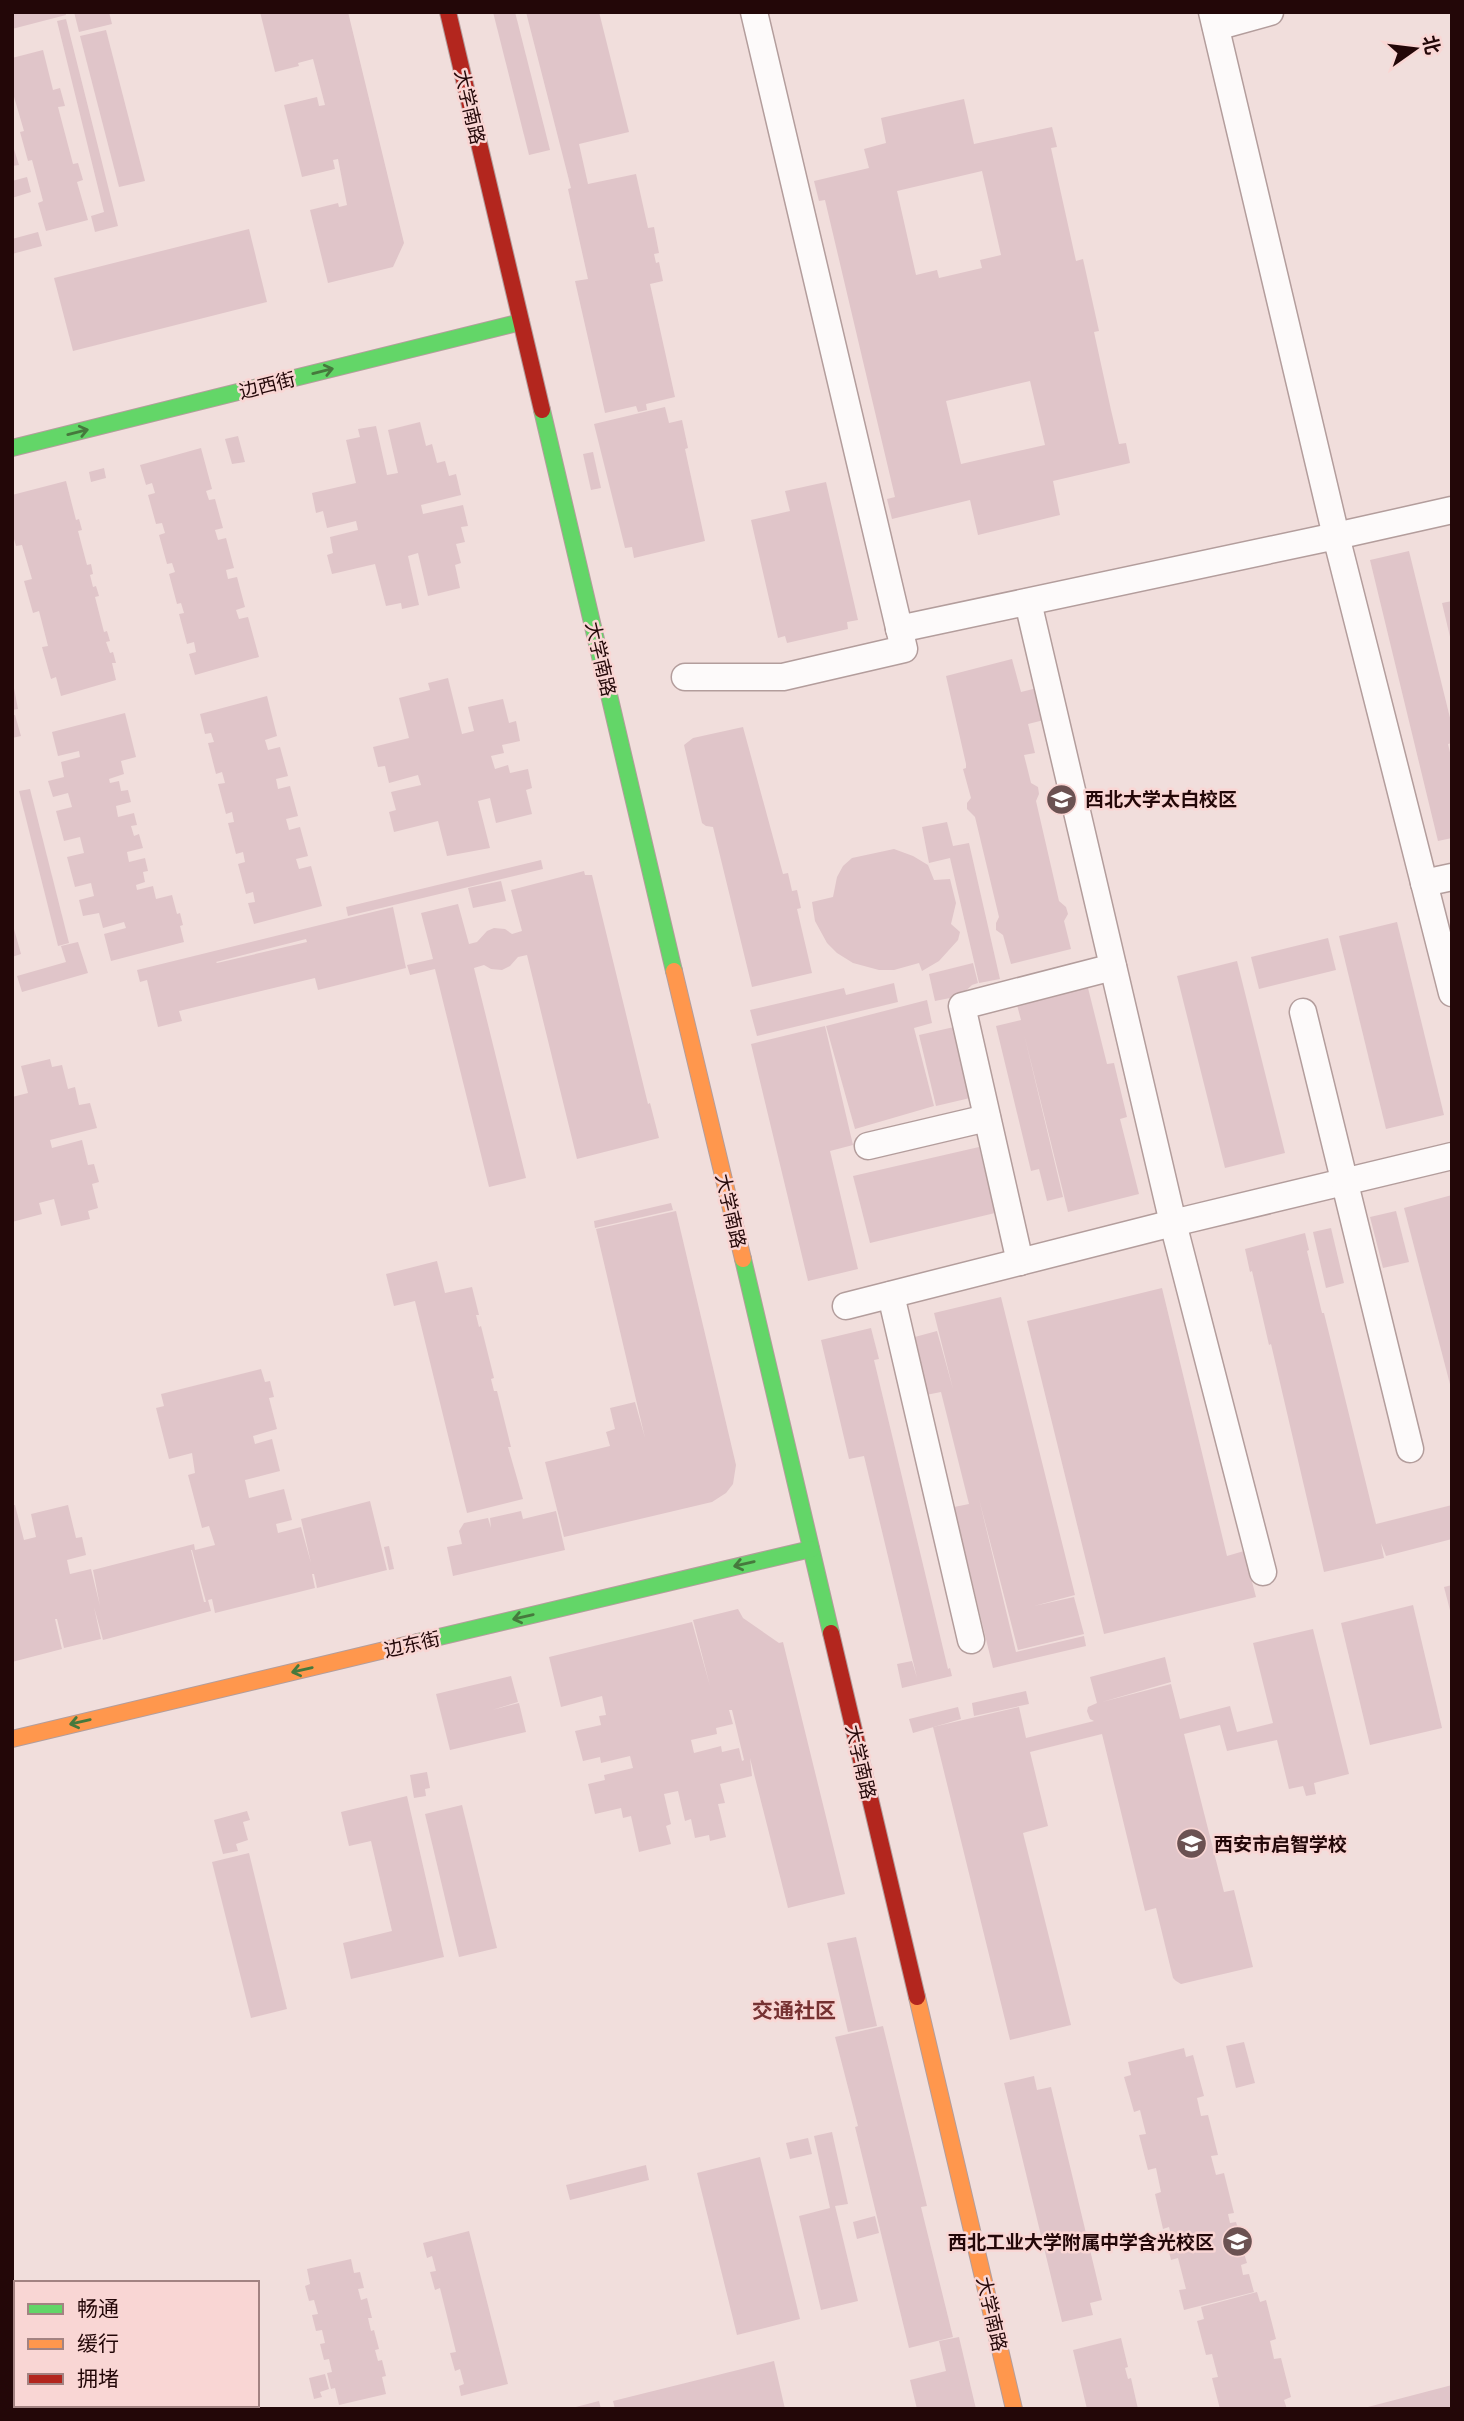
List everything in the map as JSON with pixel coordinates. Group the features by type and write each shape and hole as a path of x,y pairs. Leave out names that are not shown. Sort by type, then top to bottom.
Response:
{"street":[{"name":"大学南路","path":"448,12 1014,2409"},
{"path":"685,677 783,677 904,649 754,12"},
{"path":"1270,12 1214,20 1336,536 1452,993"},
{"name":"边西街","path":"12,449 521,322"},
{"path":"900,629 1452,510"},
{"path":"1028,602 1173,1223 1262,1572"},
{"path":"1424,883 1452,877"},
{"path":"1020,1262 961,1006 1113,967"},
{"path":"1303,1012 1410,1449"},
{"path":"868,1146 987,1118"},
{"path":"846,1306 1452,1156"},
{"path":"891,1294 971,1640"},
{"name":"边东街","path":"12,1739 811,1549"}],"building":[{"path":"12,12 65,12 66,15 12,29"},
{"path":"74,12 109,12 112,24 79,32"},
{"path":"260,12 348,12 404,243 393,267 328,283 310,210 338,203 339,207 347,205 338,159 333,160 335,169 302,177 284,105 317,97 319,106 325,105 313,59 275,72"},
{"path":"493,12 515,12 550,150 529,155"},
{"path":"526,12 599,12 629,132 579,144 588,184 636,174 648,228 654,227 659,253 654,254 656,263 659,262 663,281 650,284 675,397 646,404 647,410 638,412 636,406 605,413 575,281 588,279 568,189 571,188"},
{"path":"66,19 118,226 95,232 91,216 104,212 57,21"},
{"path":"106,30 145,181 119,187 80,36"},
{"path":"43,50 53,90 60,88 65,106 58,107 73,164 78,163 83,180 77,182 88,220 46,231 38,203 43,201 32,160 28,161 20,132 24,131 12,90 12,58"},
{"path":"964,99 974,144 1052,127 1057,147 1051,148 1076,261 1083,259 1099,331 1094,332 1111,410 1119,444 1126,443 1130,463 1053,481 1060,515 978,535 970,500 892,519 887,499 895,497 825,200 819,201 814,181 869,168 864,149 886,143 881,118","holes":["982,171 1001,255 980,260 982,268 939,278 937,270 916,275 897,191","1030,381 1045,445 961,464 946,401"]},
{"path":"12,143 19,165 12,166"},
{"path":"27,177 31,192 12,198 12,181"},
{"path":"249,229 267,302 73,351 54,278"},
{"path":"38,232 42,246 12,254 12,239"},
{"path":"665,407 669,423 682,420 688,448 685,449 705,541 634,558 632,547 625,548 594,424"},
{"path":"420,422 426,446 432,444 437,463 445,461 449,476 456,474 461,495 421,505 423,514 463,505 468,526 461,527 465,542 456,544 461,563 455,565 460,588 428,596 418,553 408,556 419,605 402,609 401,603 386,606 375,564 332,574 327,555 333,553 330,537 358,530 356,521 327,528 323,511 316,513 312,493 356,483 346,440 360,437 358,429 376,426 387,475 398,473 388,430"},
{"path":"238,436 245,462 232,464 225,439"},
{"path":"201,448 212,489 206,491 209,500 215,499 223,528 215,530 218,540 226,538 234,568 226,570 228,579 237,577 245,607 236,610 239,619 248,617 259,657 195,675 189,654 196,652 194,642 187,644 179,614 184,613 181,603 177,604 169,574 175,572 172,563 167,564 159,535 165,533 162,523 156,524 148,495 155,493 152,483 146,485 140,465"},
{"path":"593,452 601,488 591,490 583,454"},
{"path":"104,468 106,478 91,482 89,472"},
{"path":"66,481 76,520 79,519 82,530 78,531 87,565 91,564 93,587 96,586 99,596 95,597 104,632 107,631 110,641 106,642 116,663 112,663 116,680 61,696 56,677 51,679 42,647 48,646 39,611 33,613 24,581 32,579 22,545 16,546 12,532 12,495"},
{"path":"826,482 858,620 847,622 848,629 787,643 785,636 778,638 751,520 790,511 785,491"},
{"path":"1409,551 1452,726 1452,743 1448,744 1452,761 1452,838 1438,841 1370,560"},
{"path":"1452,601 1452,641 1451,641 1442,603"},
{"path":"1012,659 1021,692 1041,687 1048,719 1028,724 1035,753 1024,755 1031,783 1038,787 1036,801 1059,901 1066,907 1068,914 1064,921 1071,949 1011,964 1003,935 996,930 999,917 975,817 967,809 971,798 963,769 966,764 946,676"},
{"path":"448,678 462,734 474,731 468,707 503,699 509,723 516,721 520,741 502,745 504,753 491,756 495,769 508,765 510,773 528,769 532,788 526,790 532,814 496,823 490,798 478,801 490,848 447,856 438,821 394,832 389,812 396,810 391,792 421,785 418,775 389,783 385,766 378,767 373,747 409,738 399,698 430,690 428,683"},
{"path":"12,684 18,709 12,710"},
{"path":"267,696 277,736 265,740 268,750 280,747 288,776 276,779 278,789 290,786 298,816 286,819 289,830 300,827 308,856 296,859 299,869 311,866 322,906 254,924 248,903 255,902 253,892 246,894 238,864 245,862 243,852 236,854 228,823 234,822 232,812 226,814 218,784 225,783 222,772 216,774 208,743 214,742 211,733 205,734 200,714"},
{"path":"125,713 136,757 121,761 124,774 109,779 110,783 119,781 121,791 128,790 131,802 116,806 118,817 134,813 137,825 131,826 134,836 139,834 143,848 127,852 129,862 145,858 148,871 143,872 145,882 136,885 137,890 153,886 156,899 172,895 177,914 180,913 184,942 111,961 104,934 126,928 124,922 103,928 99,913 83,916 79,900 94,896 91,883 75,887 67,857 84,853 80,837 64,841 56,811 72,807 68,793 53,797 48,781 64,777 61,762 80,757 79,751 58,756 52,732"},
{"path":"12,715 15,715 21,736 12,738"},
{"path":"743,727 783,874 788,873 792,891 797,890 801,908 797,909 812,973 752,987 713,827 702,823 684,745 693,738"},
{"path":"30,789 69,943 58,946 19,791"},
{"path":"947,822 953,846 969,843 1000,979 979,983 950,858 929,863 922,827"},
{"path":"894,849 928,865 934,880 950,879 956,903 951,924 960,932 958,940 939,961 922,971 919,963 894,970 879,970 853,963 827,943 815,921 812,902 833,897 837,877 843,866 852,858"},
{"path":"541,860 543,869 348,916 346,907"},
{"path":"584,871 585,875 592,875 648,1104 650,1103 659,1138 577,1159 527,955 518,957 502,970 484,965 474,968 526,1178 489,1187 435,969 410,975 407,965 433,959 421,913 458,904 469,944 477,942 487,931 494,928 505,929 512,934 522,931 511,890"},
{"path":"501,881 506,901 473,908 468,888"},
{"path":"393,907 406,968 318,990 315,978 179,1011 182,1021 158,1027 147,980 140,982 137,970","holes":["306,939 307,942 217,963 216,962"]},
{"path":"12,922 21,954 12,957"},
{"path":"1397,922 1444,1115 1386,1129 1339,936"},
{"path":"1328,938 1336,970 1259,989 1251,957"},
{"path":"78,942 88,973 22,992 17,976 66,962 61,946"},
{"path":"1237,961 1285,1153 1225,1168 1177,976"},
{"path":"973,963 978,983 960,996 935,1001 929,974"},
{"path":"894,983 898,1002 757,1036 750,1010 844,988 846,995"},
{"path":"1088,988 1107,1064 1114,1063 1127,1117 1120,1119 1139,1194 1068,1212 1024,1034 1063,1197 1047,1201 1039,1169 1031,1171 996,1026 1021,1020 1017,1005"},
{"path":"927,1000 932,1023 914,1028 934,1106 855,1129 826,1026"},
{"path":"825,1026 853,1145 830,1151 858,1269 808,1281 751,1044"},
{"path":"954,1027 970,1098 936,1106 919,1035"},
{"path":"50,1059 52,1067 62,1065 68,1089 75,1087 79,1105 90,1103 97,1128 50,1140 52,1148 82,1140 88,1165 94,1164 99,1182 92,1184 98,1208 88,1211 90,1219 61,1226 54,1199 39,1203 42,1214 12,1222 12,1097 28,1093 21,1066"},
{"path":"979,1147 995,1213 870,1243 853,1176"},
{"path":"1452,1195 1452,1388 1451,1388 1404,1208"},
{"path":"671,1203 673,1210 595,1228 594,1221"},
{"path":"676,1211 736,1465 733,1484 726,1493 712,1502 564,1537 545,1462 610,1446 606,1432 615,1429 610,1408 635,1402 645,1438 596,1229"},
{"path":"1396,1211 1409,1262 1383,1268 1370,1217"},
{"path":"1331,1228 1344,1283 1326,1288 1313,1232"},
{"path":"1305,1233 1322,1313 1376,1524 1452,1505 1452,1539 1386,1556 1381,1543 1384,1558 1324,1572 1271,1344 1269,1345 1245,1249"},
{"path":"437,1261 445,1293 472,1287 479,1315 476,1315 494,1378 491,1379 494,1391 497,1391 511,1447 508,1447 523,1499 467,1513 415,1301 394,1306 386,1274"},
{"path":"1162,1288 1227,1556 1244,1551 1256,1597 1104,1634 1027,1321"},
{"path":"1001,1297 1075,1595 1034,1606 1074,1597 1084,1634 1018,1650 979,1499 1016,1652 1084,1636 1086,1646 993,1668 954,1507 969,1504 941,1392 926,1395 911,1338 937,1331 953,1389 934,1313"},
{"path":"871,1328 879,1359 874,1360 948,1669 950,1668 952,1676 902,1688 897,1664 912,1661 917,1678 864,1456 849,1459 821,1340"},
{"path":"261,1369 265,1382 270,1381 274,1397 269,1398 277,1429 253,1436 255,1444 272,1439 280,1471 245,1480 249,1498 284,1489 292,1520 276,1524 278,1533 301,1527 311,1563 301,1519 370,1501 387,1570 317,1588 312,1574 315,1588 215,1613 212,1599 208,1600 211,1611 103,1640 94,1607 101,1639 64,1648 55,1619 62,1649 12,1662 12,1505 15,1505 24,1540 36,1537 31,1514 68,1505 76,1538 82,1537 86,1555 67,1560 70,1574 91,1569 100,1606 93,1570 194,1544 195,1550 215,1545 209,1526 202,1528 188,1475 195,1473 192,1453 169,1459 156,1408 164,1406 161,1394","holes":["192,1550 206,1602 204,1602"]},
{"path":"521,1511 523,1519 556,1511 565,1550 453,1576 447,1547 462,1544 459,1531 464,1523 488,1518 491,1528 490,1518"},
{"path":"389,1546 394,1569 389,1570 384,1547"},
{"path":"1452,1585 1452,1614 1451,1614 1444,1587"},
{"path":"1413,1605 1442,1728 1370,1745 1341,1623"},
{"path":"738,1609 743,1618 779,1643 783,1642 845,1894 788,1908 750,1758 752,1776 720,1784 725,1803 718,1804 726,1837 710,1841 709,1835 695,1838 691,1819 685,1821 678,1791 664,1794 671,1824 666,1826 671,1844 639,1852 631,1816 623,1818 621,1808 595,1814 588,1784 605,1780 604,1775 633,1768 630,1756 601,1763 600,1757 583,1761 575,1731 601,1725 599,1716 606,1715 602,1696 561,1707 549,1657 692,1622 710,1686 693,1620","holes":["729,1710 732,1710 744,1760 742,1761 739,1748 722,1752 721,1746 694,1753 691,1740 717,1734 716,1728 733,1724"]},
{"path":"1313,1629 1349,1774 1314,1783 1316,1794 1306,1796 1303,1786 1289,1789 1277,1740 1227,1751 1220,1725 1184,1734 1224,1892 1234,1890 1253,1967 1181,1984 1176,1981 1173,1978 1156,1908 1145,1911 1102,1734 1030,1752 1048,1826 1023,1833 1071,2025 1010,2040 933,1727 1019,1707 1026,1738 1094,1721 1090,1719 1087,1711 1088,1707 1097,1703 1090,1677 1165,1657 1171,1682 1102,1702 1171,1684 1180,1719 1230,1706 1237,1732 1273,1723 1253,1643"},
{"path":"511,1676 518,1702 492,1710 519,1703 526,1732 450,1750 436,1694"},
{"path":"1026,1691 1029,1704 974,1716 972,1703"},
{"path":"958,1707 961,1719 913,1733 909,1719"},
{"path":"427,1772 430,1788 425,1789 426,1796 414,1798 410,1775"},
{"path":"407,1796 444,1957 351,1979 343,1943 392,1931 371,1841 349,1846 341,1812"},
{"path":"462,1805 497,1948 459,1957 425,1814"},
{"path":"247,1811 250,1820 243,1822 248,1840 236,1844 238,1851 223,1854 214,1820"},
{"path":"249,1853 287,2009 251,2018 212,1862"},
{"path":"856,1937 877,2026 848,2032 827,1943"},
{"path":"883,2026 927,2206 921,2207 953,2337 909,2348 835,2037"},
{"path":"1244,2042 1255,2083 1236,2088 1226,2046"},
{"path":"1184,2048 1186,2057 1193,2055 1204,2096 1197,2098 1201,2116 1208,2115 1218,2155 1211,2156 1216,2175 1224,2173 1234,2213 1228,2214 1230,2223 1236,2222 1241,2239 1233,2241 1236,2252 1243,2250 1247,2263 1241,2265 1243,2275 1249,2274 1254,2292 1184,2310 1179,2290 1186,2289 1178,2258 1171,2260 1166,2240 1172,2239 1169,2227 1163,2229 1155,2194 1161,2192 1156,2168 1148,2170 1139,2135 1146,2134 1140,2110 1134,2112 1124,2077 1131,2075 1128,2062"},
{"path":"1034,2076 1037,2090 1051,2087 1102,2300 1090,2303 1093,2315 1062,2322 1004,2083"},
{"path":"832,2132 848,2204 835,2206 858,2301 821,2310 799,2216 830,2208 814,2136"},
{"path":"808,2138 812,2154 790,2159 786,2143"},
{"path":"760,2157 800,2319 737,2335 697,2173"},
{"path":"646,2165 649,2180 570,2200 566,2185"},
{"path":"875,2216 879,2233 857,2239 853,2222"},
{"path":"469,2231 508,2384 461,2396 459,2386 464,2384 460,2369 455,2371 450,2353 456,2352 440,2288 435,2290 430,2272 436,2271 432,2256 427,2258 423,2243"},
{"path":"351,2259 354,2273 360,2272 364,2288 358,2289 361,2300 367,2298 372,2318 368,2318 371,2331 374,2330 379,2349 375,2350 378,2361 382,2360 386,2376 382,2377 386,2394 339,2405 335,2388 331,2389 327,2373 332,2372 329,2359 324,2360 320,2344 325,2343 322,2330 316,2331 312,2315 318,2314 314,2300 309,2301 305,2286 310,2284 307,2269"},
{"path":"1257,2292 1260,2302 1266,2300 1276,2339 1270,2341 1274,2359 1281,2358 1291,2397 1284,2400 1287,2409 1220,2409 1212,2378 1218,2377 1212,2354 1206,2355 1197,2321 1204,2319 1201,2307"},
{"path":"959,2337 976,2409 917,2409 910,2380 946,2371 939,2341"},
{"path":"1121,2338 1128,2367 1125,2368 1128,2379 1131,2378 1138,2409 1087,2409 1073,2350"},
{"path":"774,2361 785,2409 615,2409 613,2401"},
{"path":"325,2374 329,2389 320,2392 322,2397 314,2399 309,2378"},
{"path":"1452,2385 1452,2409 1364,2409 1364,2408"},
{"path":"599,2401 601,2409 572,2409 572,2408"},
{"path":"246,2407 246,2409 192,2409"}],"traffic: fast":[{"path":"12,448 521,322"},
{"path":"542,410 674,971"},
{"path":"743,1259 831,1633"},
{"path":"418,1642 811,1549"}],"traffic: slow":[{"path":"674,971 743,1259"},
{"path":"12,1739 418,1642"},
{"path":"917,1997 1014,2409"}],"traffic: jam":[{"path":"448,12 542,410"},
{"path":"831,1633 917,1997"}],"place":[{"name":"西北大学太白校区","path":"1062,799"},
{"name":"西安市启智学校","path":"1191,1844"},
{"name":"西北工业大学附属中学含光校区","path":"1237,2242"}],"district":[{"name":"交通社区","path":"794,2010"}]}
